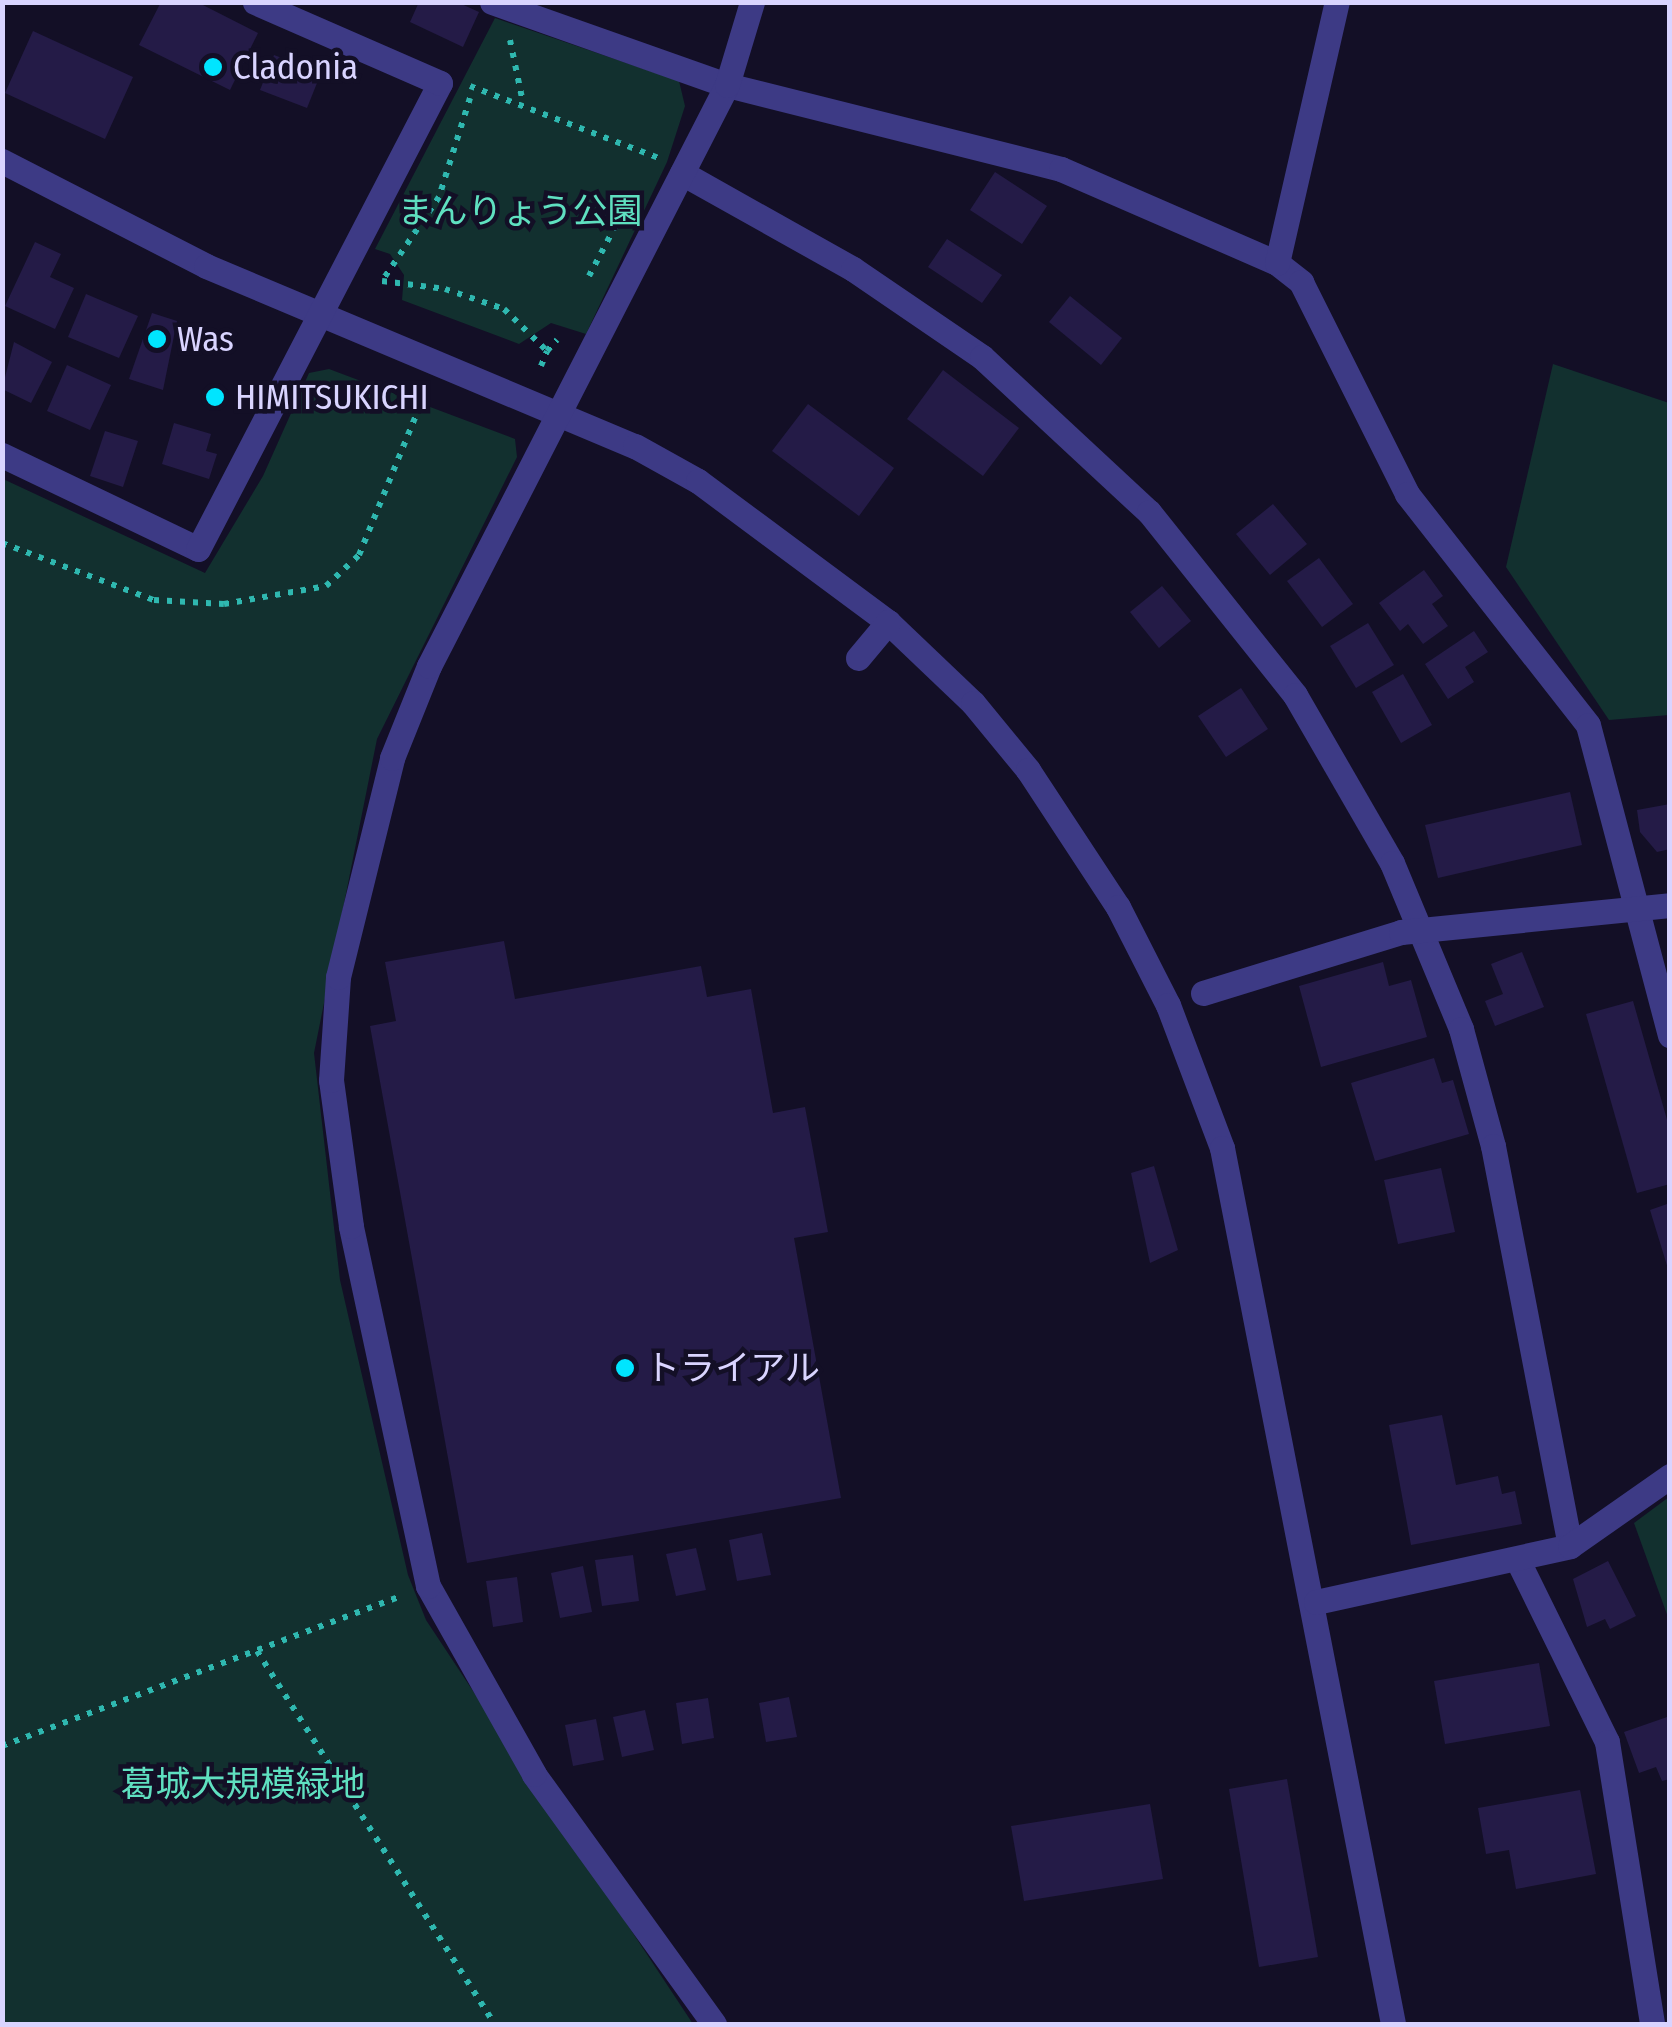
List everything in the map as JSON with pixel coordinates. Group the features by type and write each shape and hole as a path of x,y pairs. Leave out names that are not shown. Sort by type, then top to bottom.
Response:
{"street":[{"path":"2,455 198,549 440,83 256,2"},
{"path":"714,2024 534,1774 428,1586 351,1226 331,1080 338,977 392,758 429,666 727,85 752,2"},
{"path":"1278,263 1338,2"},
{"path":"504,8 727,85 1061,168 1278,263 1301,282 1407,494 1588,725 1633,909 1670,1035"},
{"path":"2,161 319,317 560,414 698,481 888,622 973,703 1072,832 1175,1022 1241,1217 1393,2024"},
{"path":"682,172 920,311 1098,459 1231,608 1296,695 1354,788 1422,928 1493,1146 1570,1546"},
{"path":"858,658 888,622"},
{"path":"1203,993 1422,928 1670,905"},
{"path":"1316,1602 1519,1563 1570,1546 1670,1476"},
{"path":"1519,1563 1608,1742 1652,2024"}],"path":[{"path":"504,8 522,102"},
{"path":"440,83 473,87 522,102 682,172"},
{"path":"473,87 440,197 382,281 444,289 504,309 547,352"},
{"path":"647,174 657,158"},
{"path":"585,288 627,206"},
{"path":"541,366 547,352 572,323"},
{"path":"2,543 154,600 224,604 326,586 358,555 425,393"},
{"path":"2,1746 428,1586"},
{"path":"257,1651 495,2024"}],"green space":[{"name":"まんりょう公園","path":"495,18 679,81 685,106 667,162 586,334 551,323 519,344 402,300 404,275 390,254 375,249"},
{"path":"1553,364 1669,403 1669,715 1609,720 1506,567"},
{"name":"葛城大規模緑地","path":"329,369 515,439 517,457 377,739 314,1053 340,1280 408,1575 426,1620 693,2024 3,2024 3,479 205,573 263,476 309,373"},
{"path":"1669,1497 1669,1620 1634,1523"}],"building":[{"name":"Cladonia","path":"161,2 197,2 258,33 230,90 139,45"},
{"path":"419,2 457,2 479,12 463,47 410,22"},
{"path":"33,31 133,77 105,139 5,93"},
{"path":"274,55 321,73 307,108 260,90"},
{"path":"995,172 1047,206 1022,244 970,210"},
{"path":"947,239 1002,275 982,303 928,267"},
{"path":"35,242 61,254 50,277 74,288 55,329 5,306"},
{"path":"86,294 138,316 119,358 68,337"},
{"path":"1070,296 1122,338 1101,365 1049,322"},
{"name":"Was","path":"152,313 177,321 163,390 129,379"},
{"path":"14,342 52,362 31,403 2,389"},
{"path":"67,365 111,385 90,430 47,411"},
{"path":"943,370 1019,428 983,476 907,419"},
{"path":"808,404 894,468 859,516 772,451"},
{"path":"174,423 211,434 206,451 217,454 209,479 162,464"},
{"path":"105,431 138,441 123,487 90,476"},
{"path":"1273,504 1307,544 1270,575 1236,534"},
{"path":"1319,558 1353,604 1322,627 1287,581"},
{"path":"1424,570 1443,596 1432,604 1448,626 1423,644 1408,624 1400,631 1379,603"},
{"path":"1162,586 1191,621 1159,648 1130,612"},
{"path":"1368,623 1394,665 1356,688 1330,646"},
{"path":"1474,631 1488,652 1465,667 1474,682 1448,699 1425,664"},
{"path":"1403,674 1432,725 1401,743 1372,692"},
{"path":"1241,688 1268,729 1226,757 1198,716"},
{"path":"1570,792 1582,845 1438,878 1425,825"},
{"path":"1670,804 1670,849 1657,852 1640,832 1637,810"},
{"name":"トライアル","path":"504,941 515,999 701,966 707,997 751,989 773,1113 805,1107 828,1232 794,1238 841,1498 467,1563 370,1026 396,1021 385,962"},
{"path":"1522,952 1544,1007 1495,1026 1485,1001 1503,994 1491,964"},
{"path":"1383,962 1389,986 1411,980 1427,1037 1321,1067 1299,986"},
{"path":"1633,1001 1670,1130 1670,1184 1637,1193 1586,1014"},
{"path":"1434,1058 1442,1083 1453,1080 1469,1134 1375,1161 1351,1083"},
{"path":"1154,1166 1178,1250 1150,1263 1131,1173"},
{"path":"1441,1168 1455,1232 1398,1244 1384,1180"},
{"path":"1670,1203 1670,1272 1669,1272 1650,1210"},
{"path":"1442,1415 1456,1485 1498,1476 1502,1494 1515,1491 1522,1524 1411,1545 1389,1425"},
{"path":"762,1533 771,1575 737,1581 729,1540"},
{"path":"696,1548 706,1590 676,1596 666,1554"},
{"path":"633,1555 639,1601 602,1606 595,1560"},
{"path":"1608,1561 1636,1616 1610,1629 1605,1619 1587,1627 1573,1579"},
{"path":"583,1566 592,1612 560,1618 551,1573"},
{"path":"517,1577 523,1622 493,1627 486,1581"},
{"path":"1539,1663 1550,1726 1445,1744 1434,1681"},
{"path":"789,1697 797,1737 766,1742 759,1703"},
{"path":"708,1698 714,1738 682,1744 676,1703"},
{"path":"645,1710 654,1750 622,1757 613,1717"},
{"path":"1670,1716 1670,1779 1662,1781 1656,1767 1639,1773 1624,1732"},
{"path":"596,1719 604,1760 573,1766 565,1725"},
{"path":"1287,1779 1318,1957 1259,1967 1229,1789"},
{"path":"1580,1790 1596,1874 1516,1889 1509,1850 1486,1854 1478,1808"},
{"path":"1150,1804 1163,1879 1024,1901 1011,1826"}],"place":[{"name":"Cladonia","path":"213,67"},
{"name":"Was","path":"157,339"},
{"name":"HIMITSUKICHI","path":"215,397"},
{"name":"トライアル","path":"625,1368"}]}
